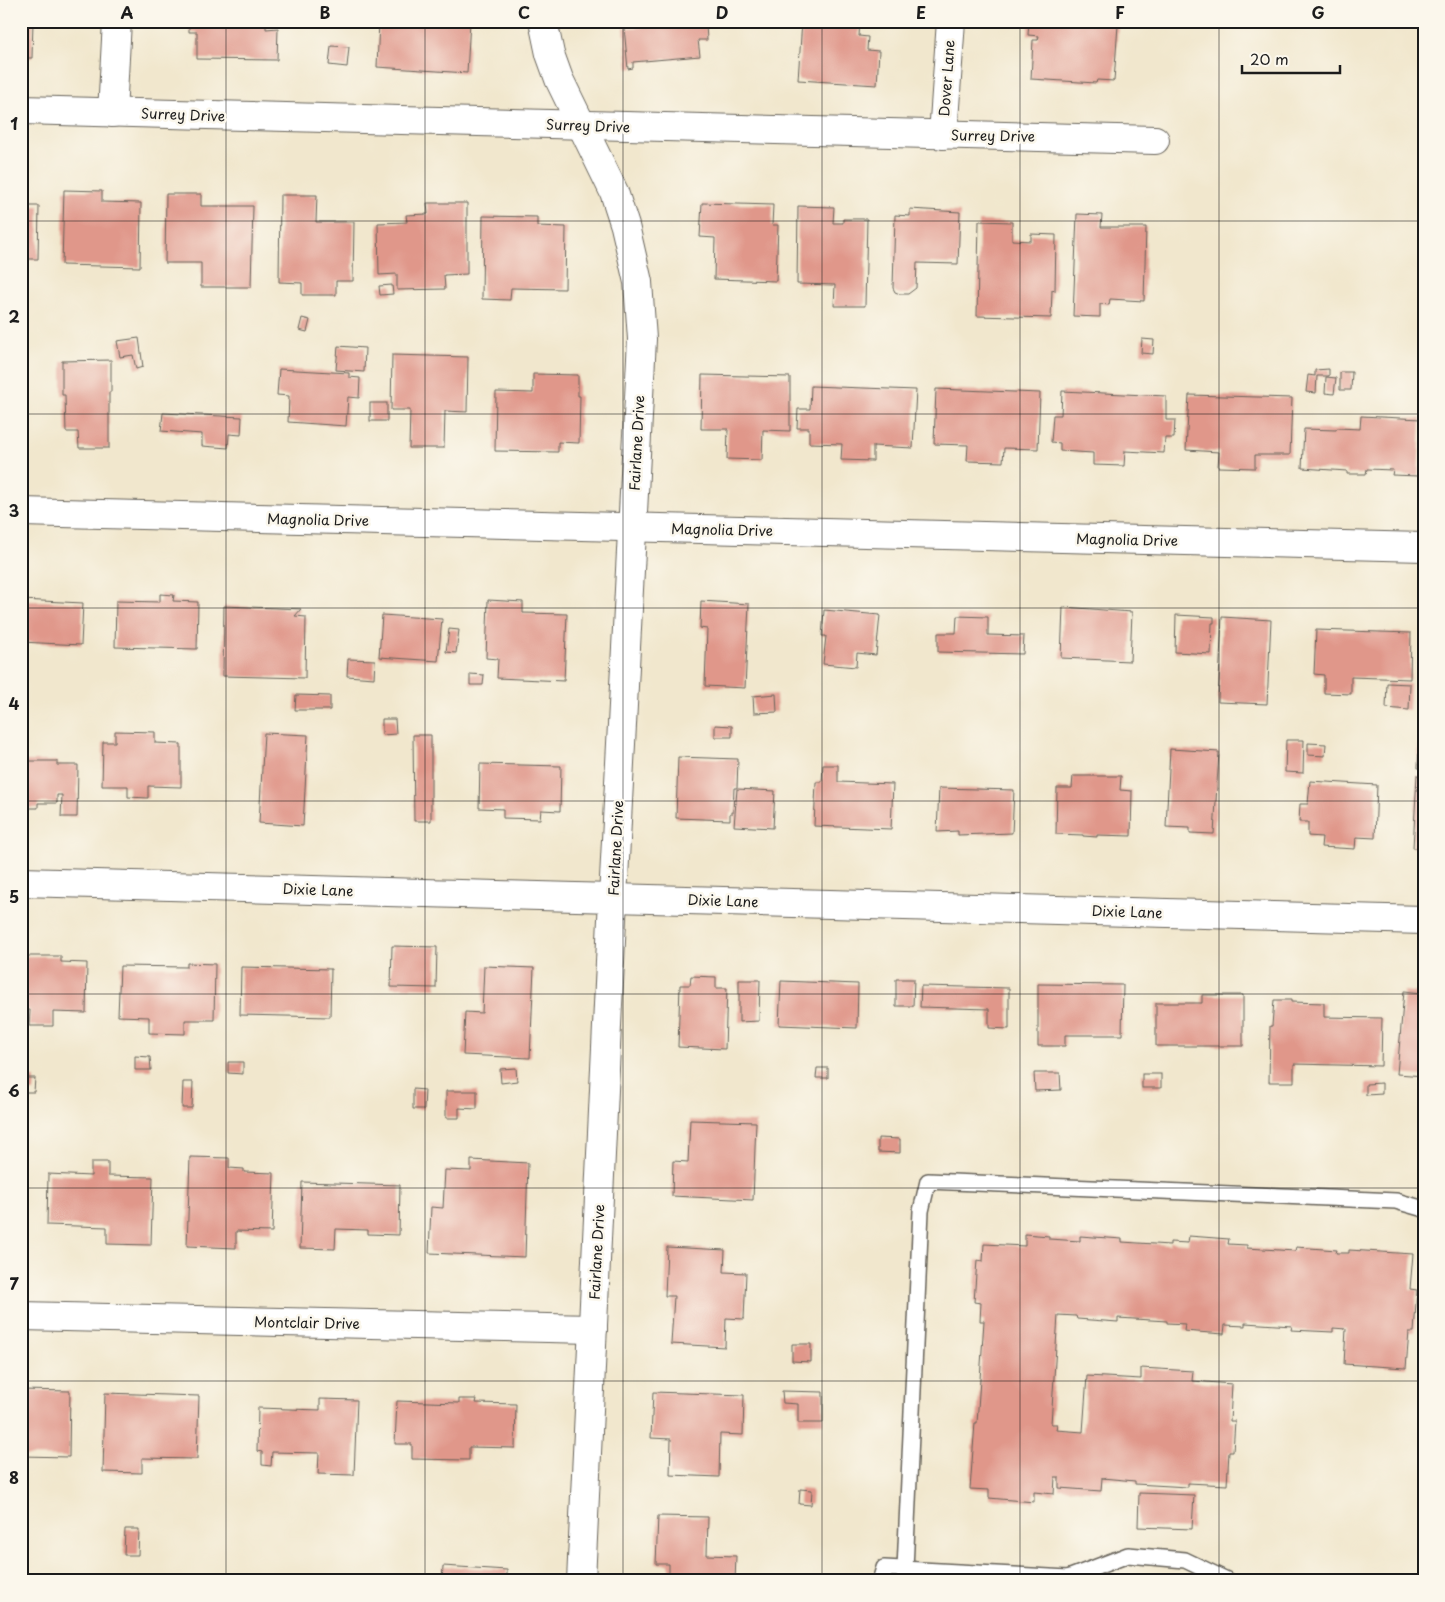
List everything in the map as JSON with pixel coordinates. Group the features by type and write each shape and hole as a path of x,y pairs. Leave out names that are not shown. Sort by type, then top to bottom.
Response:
{"street":[{"path":"112,113 118,21"},
{"name":"Fairlane Drive","path":"544,21 550,54 559,79 614,192 625,226 638,282 642,339 613,898 581,1581"},
{"name":"Dover Lane","path":"943,135 951,21"},
{"name":"Surrey Drive","path":"21,110 1155,140"},
{"name":"Magnolia Drive","path":"21,512 1424,547"},
{"name":"Dixie Lane","path":"21,882 1424,920"},
{"name":"Montclair Drive","path":"21,1316 593,1330"}],"lane":[{"path":"905,1569 921,1211 928,1181 1396,1201 1424,1208"},
{"path":"880,1581 884,1568 1072,1579 1128,1555 1185,1560 1229,1581"}],"building":[{"path":"21,21 33,21 32,58 21,58"},
{"path":"189,21 266,21 266,29 278,28 277,60 197,59 197,32 189,32"},
{"path":"379,21 470,21 467,73 377,67"},
{"path":"643,21 694,21 695,27 706,25 707,40 698,40 700,56 633,62 633,68 628,69 624,28 643,27"},
{"path":"802,21 860,21 859,36 868,37 867,50 879,51 877,85 798,80"},
{"path":"1029,21 1100,21 1100,24 1118,25 1114,81 1097,80 1096,83 1031,79 1033,40 1038,40 1039,36 1028,35"},
{"path":"331,46 349,47 347,67 329,65"},
{"path":"64,190 102,191 102,202 141,203 140,267 62,265"},
{"path":"166,194 201,194 201,206 253,206 251,287 201,287 201,263 165,263"},
{"path":"280,195 317,195 316,222 354,222 353,281 336,281 336,295 302,295 302,283 279,282"},
{"path":"427,203 467,203 467,274 444,275 445,289 397,290 397,274 379,275 378,223 407,222 406,215 428,214"},
{"path":"702,203 773,205 772,225 778,225 776,281 714,279 715,238 700,237"},
{"path":"21,206 39,206 38,259 21,259"},
{"path":"798,206 834,207 833,223 843,223 843,219 867,219 865,306 834,306 835,285 797,284"},
{"path":"910,209 960,212 958,264 917,263 916,288 908,294 900,294 895,292 893,288 895,215 910,216"},
{"path":"1077,214 1102,215 1101,227 1146,227 1144,301 1110,299 1109,305 1100,304 1100,317 1073,316"},
{"path":"483,216 537,217 537,226 566,227 565,289 511,288 510,300 482,299"},
{"path":"979,221 1012,222 1012,240 1031,241 1031,234 1056,235 1055,291 1052,290 1051,318 977,316"},
{"path":"392,285 393,294 380,295 379,286"},
{"path":"302,318 310,320 307,332 299,330"},
{"path":"139,338 143,367 136,369 133,355 120,357 117,341"},
{"path":"1142,339 1154,340 1153,354 1141,353"},
{"path":"338,346 365,348 364,372 336,370"},
{"path":"392,355 468,357 467,412 445,411 444,448 409,448 410,410 391,410"},
{"path":"111,360 109,448 79,448 78,432 66,432 65,395 62,395 62,361"},
{"path":"279,369 349,373 349,377 360,378 359,398 348,397 346,426 288,422 289,396 277,395"},
{"path":"1329,369 1329,376 1317,376 1316,393 1306,392 1308,375 1315,376 1315,370"},
{"path":"1340,372 1352,372 1351,390 1340,390"},
{"path":"533,374 578,375 578,396 580,396 579,443 558,442 558,452 495,451 496,392 533,393"},
{"path":"702,375 790,377 790,431 763,430 762,460 727,459 728,429 701,429"},
{"path":"1326,377 1336,378 1334,394 1325,393"},
{"path":"811,386 916,390 913,448 873,446 873,461 841,460 842,444 809,443 809,428 797,428 798,409 810,409"},
{"path":"936,389 1040,393 1038,449 1004,448 1003,462 967,461 968,445 934,444"},
{"path":"1062,391 1166,396 1166,420 1175,420 1174,438 1165,438 1164,453 1125,451 1124,466 1093,465 1093,453 1060,451 1060,443 1051,442 1053,415 1061,415"},
{"path":"1189,395 1292,398 1290,455 1255,455 1255,468 1218,467 1219,452 1186,450"},
{"path":"370,403 387,403 387,421 370,421"},
{"path":"163,413 242,417 241,435 229,434 228,448 202,446 202,434 161,431"},
{"path":"1361,416 1421,419 1418,476 1392,475 1393,470 1367,469 1366,474 1347,474 1347,471 1302,468 1304,429 1360,429"},
{"path":"160,594 174,595 173,601 198,602 197,649 115,647 116,601 160,602"},
{"path":"21,600 83,603 81,645 21,642"},
{"path":"488,600 523,602 523,613 567,614 564,681 497,678 498,659 486,658"},
{"path":"701,601 749,604 745,688 705,686 707,629 700,628"},
{"path":"224,606 301,609 295,616 306,617 305,678 223,676"},
{"path":"1063,607 1132,612 1130,661 1061,658"},
{"path":"824,610 880,615 876,655 857,653 856,667 823,664 826,636 822,636"},
{"path":"382,615 442,619 438,661 379,657"},
{"path":"1176,615 1214,617 1214,623 1212,623 1211,654 1175,652"},
{"path":"957,616 988,617 988,635 1024,636 1023,654 938,652 938,633 956,633"},
{"path":"1222,617 1271,620 1267,704 1218,702"},
{"path":"449,629 459,630 456,653 446,652"},
{"path":"1316,630 1411,633 1410,679 1351,677 1351,694 1324,693 1324,675 1314,674"},
{"path":"348,659 375,660 374,678 347,676"},
{"path":"470,674 484,675 483,685 470,685"},
{"path":"1387,683 1410,684 1409,710 1386,708"},
{"path":"776,694 777,712 754,713 753,696"},
{"path":"296,695 330,696 330,710 295,710"},
{"path":"382,719 395,719 396,734 382,735"},
{"path":"715,725 732,726 732,737 715,737"},
{"path":"115,731 155,732 155,743 181,744 181,787 148,786 148,798 128,797 128,786 102,786 103,742 115,742"},
{"path":"264,733 308,735 303,826 259,823"},
{"path":"413,735 431,735 431,821 414,821"},
{"path":"1286,740 1304,740 1303,773 1285,772"},
{"path":"1419,740 1424,741 1424,768 1418,768"},
{"path":"1308,743 1326,744 1325,756 1308,755"},
{"path":"1170,749 1219,752 1214,834 1190,833 1190,828 1166,827"},
{"path":"678,757 738,759 737,788 734,788 733,813 730,813 730,820 676,818"},
{"path":"21,761 57,761 57,765 78,765 77,817 61,817 62,795 57,795 57,803 38,803 38,808 23,808 23,802 21,802"},
{"path":"480,764 561,766 560,811 541,810 540,819 503,818 503,809 479,808"},
{"path":"823,765 838,765 838,782 893,784 891,829 814,826 816,782 822,782"},
{"path":"1417,775 1424,776 1424,848 1413,848"},
{"path":"1073,776 1121,776 1120,790 1132,791 1131,836 1097,835 1097,837 1056,834 1057,788 1072,788"},
{"path":"1310,781 1377,785 1375,838 1356,837 1355,849 1321,847 1322,837 1308,836 1308,822 1299,822 1300,804 1308,804"},
{"path":"939,788 1014,790 1012,833 958,835 958,831 937,832"},
{"path":"737,789 775,791 773,828 734,826"},
{"path":"392,946 437,947 436,988 391,987"},
{"path":"21,956 61,956 61,962 87,963 86,1013 53,1012 53,1026 29,1026 30,1010 21,1010"},
{"path":"187,963 215,964 214,1020 185,1020 185,1034 149,1033 149,1017 118,1016 120,966 187,967"},
{"path":"484,966 534,968 530,1058 463,1055 465,1012 482,1013"},
{"path":"241,967 331,969 330,1017 240,1015"},
{"path":"691,976 716,977 716,988 727,988 725,1049 678,1047 680,985 690,985"},
{"path":"896,979 914,979 913,1006 896,1006"},
{"path":"739,980 760,980 759,1021 739,1022"},
{"path":"781,981 858,984 857,1028 779,1025"},
{"path":"1038,984 1123,985 1122,1035 1065,1035 1065,1046 1038,1046"},
{"path":"921,986 1009,988 1009,1029 989,1028 989,1009 920,1007"},
{"path":"1404,991 1424,993 1424,1076 1397,1074"},
{"path":"1202,995 1243,995 1243,1046 1156,1046 1156,1003 1202,1003"},
{"path":"1274,1000 1324,1003 1324,1017 1382,1018 1381,1066 1294,1064 1294,1082 1269,1082 1270,1026 1272,1026"},
{"path":"135,1056 150,1057 151,1070 135,1070"},
{"path":"228,1062 243,1062 243,1074 228,1073"},
{"path":"516,1068 517,1081 501,1083 500,1069"},
{"path":"817,1068 828,1068 828,1078 816,1078"},
{"path":"1034,1073 1060,1073 1061,1090 1035,1091"},
{"path":"1142,1074 1161,1074 1161,1088 1142,1088"},
{"path":"25,1078 35,1078 34,1092 24,1092"},
{"path":"183,1082 193,1082 192,1108 182,1108"},
{"path":"1382,1083 1382,1094 1366,1095 1366,1084"},
{"path":"413,1089 425,1090 424,1109 413,1109"},
{"path":"446,1091 477,1091 477,1109 459,1108 459,1118 446,1118"},
{"path":"690,1120 756,1122 753,1200 672,1196 673,1161 688,1162"},
{"path":"878,1138 900,1139 900,1153 878,1152"},
{"path":"190,1157 229,1158 229,1168 244,1169 244,1172 274,1173 272,1232 236,1231 236,1248 187,1246"},
{"path":"471,1160 528,1163 525,1257 429,1253 431,1207 443,1208 445,1170 471,1171"},
{"path":"91,1162 108,1162 108,1176 153,1177 151,1245 107,1244 107,1227 47,1225 48,1174 91,1176"},
{"path":"302,1182 400,1185 399,1235 368,1234 368,1230 336,1229 335,1249 300,1248"},
{"path":"1025,1234 1049,1236 1049,1239 1080,1241 1080,1236 1122,1239 1122,1242 1170,1245 1170,1242 1188,1243 1189,1236 1229,1239 1228,1244 1247,1245 1247,1248 1295,1251 1296,1247 1337,1250 1336,1253 1349,1253 1349,1250 1413,1254 1410,1289 1417,1290 1414,1332 1409,1332 1406,1368 1344,1364 1346,1329 1333,1328 1333,1332 1291,1330 1292,1326 1245,1323 1245,1326 1225,1325 1224,1334 1184,1331 1185,1324 1167,1323 1167,1321 1118,1318 1118,1322 1077,1319 1076,1316 1058,1315 1051,1424 1057,1424 1056,1430 1083,1432 1087,1376 1141,1379 1141,1368 1193,1371 1192,1381 1232,1384 1230,1421 1235,1421 1233,1452 1229,1452 1227,1485 1188,1483 1188,1487 1135,1484 1135,1481 1102,1478 1101,1491 1059,1488 1059,1477 1055,1477 1054,1494 1034,1492 1034,1502 989,1498 989,1490 970,1489 984,1321 980,1321 981,1303 974,1302 977,1260 983,1261 984,1244 1025,1246"},
{"path":"667,1247 725,1250 724,1272 746,1273 744,1319 726,1318 725,1347 671,1344 674,1296 665,1296"},
{"path":"792,1344 811,1344 811,1362 792,1361"},
{"path":"21,1390 70,1391 69,1457 21,1456"},
{"path":"782,1391 823,1392 823,1423 798,1423 798,1404 783,1403"},
{"path":"653,1392 744,1395 743,1435 720,1434 719,1477 670,1475 671,1439 651,1438"},
{"path":"105,1393 199,1396 197,1459 142,1458 142,1473 103,1472"},
{"path":"320,1399 357,1400 354,1475 318,1474 319,1453 272,1452 271,1466 262,1465 262,1452 257,1451 258,1408 320,1410"},
{"path":"459,1399 477,1399 476,1403 516,1404 515,1448 469,1447 469,1460 412,1459 412,1444 395,1444 397,1401 459,1403"},
{"path":"800,1489 812,1490 811,1505 799,1504"},
{"path":"1139,1493 1194,1495 1192,1529 1138,1527"},
{"path":"658,1516 708,1517 707,1555 736,1556 735,1581 669,1581 669,1564 656,1564"},
{"path":"125,1529 139,1529 138,1555 124,1555"},
{"path":"443,1566 507,1570 507,1581 442,1581"}]}
